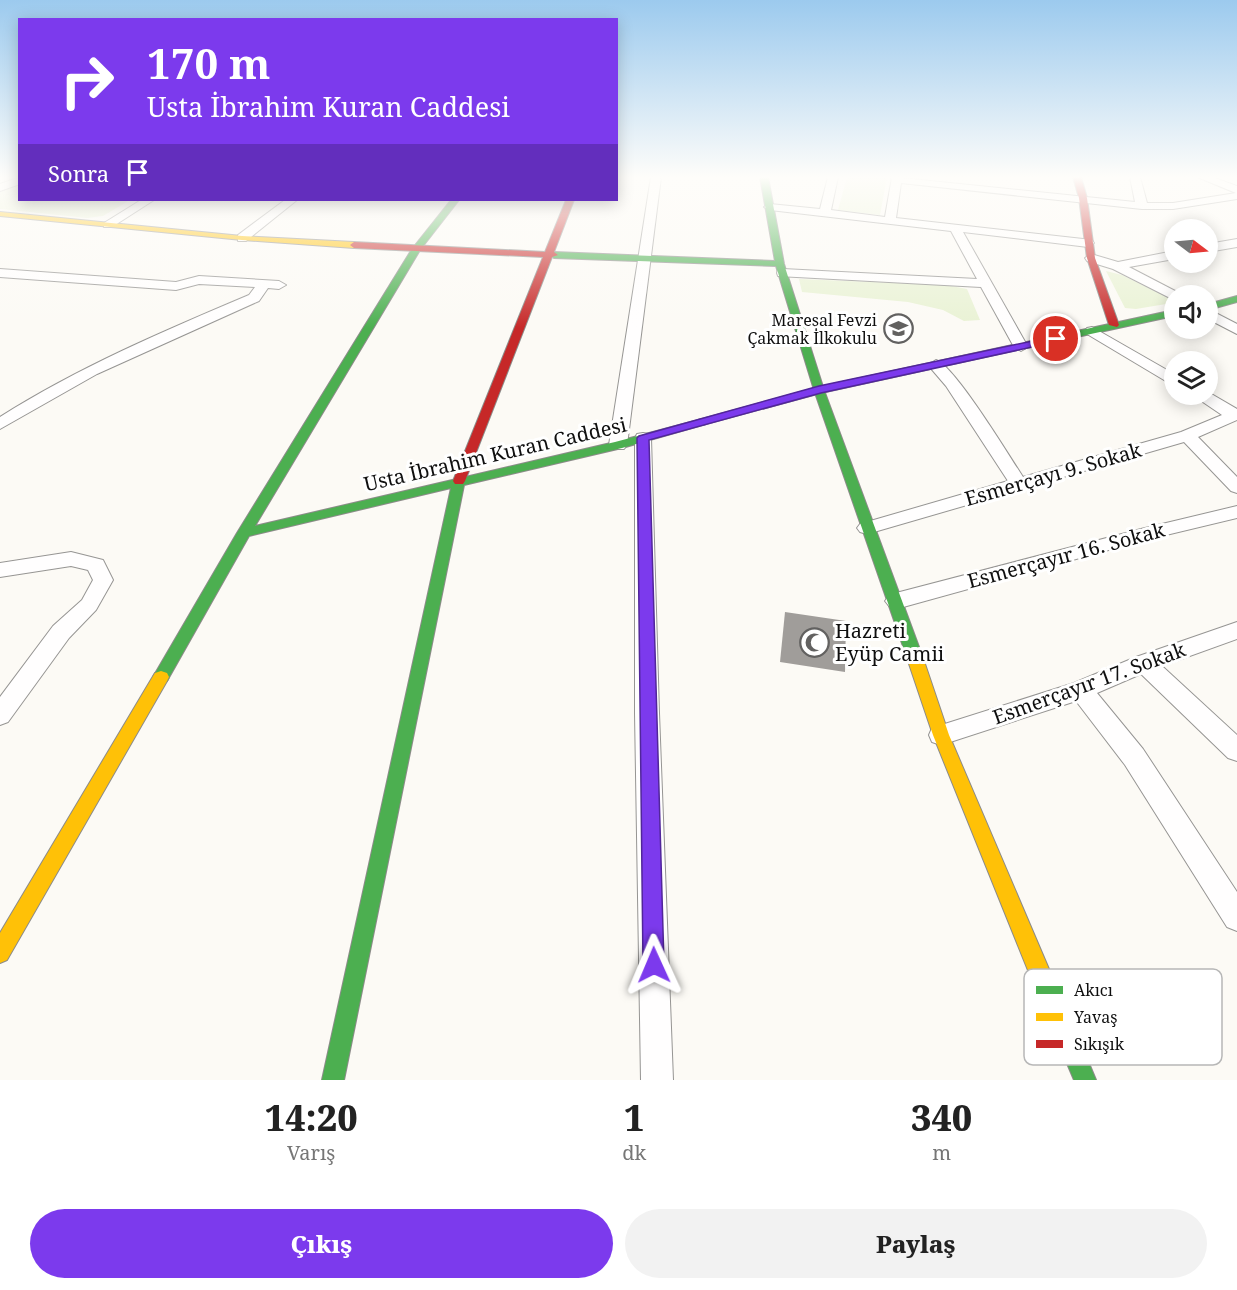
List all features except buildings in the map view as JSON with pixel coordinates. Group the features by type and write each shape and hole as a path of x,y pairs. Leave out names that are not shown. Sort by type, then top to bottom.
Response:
{"street":[{"path":"133,227 242,238 416,249 644,257 986,283"},
{"path":"242,238 256,227"},
{"path":"0,953 244,533 416,249 433,227"},
{"path":"333,1080 458,484 559,227"},
{"path":"618,445 648,227"},
{"path":"774,227 781,268 819,390 867,528 896,601 941,735 1039,969"},
{"path":"949,227 1088,243"},
{"path":"1086,227 1091,258 1114,325"},
{"path":"955,228 1021,347"},
{"path":"1218,246 1237,243"},
{"path":"1117,266 1164,257"},
{"path":"1091,258 1117,266 1164,291"},
{"path":"0,273 176,286 199,279 272,284 254,297 67,382 0,424"},
{"path":"1218,304 1237,299"},
{"name":"Usta İbrahim Kuran Caddesi","path":"244,533 618,445 819,390 1164,315"},
{"path":"1218,319 1237,330"},
{"path":"1092,331 1164,374"},
{"path":"936,365 952,383 1019,484"},
{"path":"1218,405 1235,414"},
{"name":"Esmerçayı 9. Sokak","path":"867,528 1187,436 1235,414"},
{"path":"1187,436 1237,487"},
{"path":"643,438 647,713 657,1080"},
{"name":"Esmerçayır 16. Sokak","path":"896,601 1141,535 1237,512"},
{"path":"0,570 71,559 96,565 103,579 89,605 61,632 0,715"},
{"name":"Esmerçayır 17. Sokak","path":"941,735 1081,690 1143,663 1237,630"},
{"path":"1143,663 1237,751"},
{"path":"1081,690 1134,757 1237,917"},
{"path":"1079,1065 1085,1080"}],"green space":[{"path":"1106,271 1122,275 1164,296 1164,304 1136,309 1125,308"},
{"path":"799,279 946,285 967,289 980,320 964,321 943,310 908,302 802,292"}],"traffic: fast":[{"path":"161,677 244,533 416,249 433,227"},
{"path":"773,227 780,264 819,390 914,655"},
{"path":"554,255 780,264"},
{"path":"1218,304 1237,299"},
{"path":"1063,337 1164,315"},
{"path":"244,533 618,445 702,422"},
{"path":"333,1080 459,481"},
{"path":"1079,1065 1085,1080"}],"traffic: slow":[{"path":"135,227 242,238 354,245"},
{"path":"702,422 819,390 1063,337"},
{"path":"914,655 941,735 1038,969"},
{"path":"0,953 161,677"}],"traffic: jam":[{"path":"459,481 559,227"},
{"path":"1087,227 1091,258 1114,325"},
{"path":"354,245 554,255"}],"place":[{"name":"Mareşal Fevzi Çakmak İlkokulu","path":"898,329"},
{"name":"Hazreti Eyüp Camii","path":"814,642"}],"route":[{"path":"654,965 643,438 819,390 1056,339"}]}
